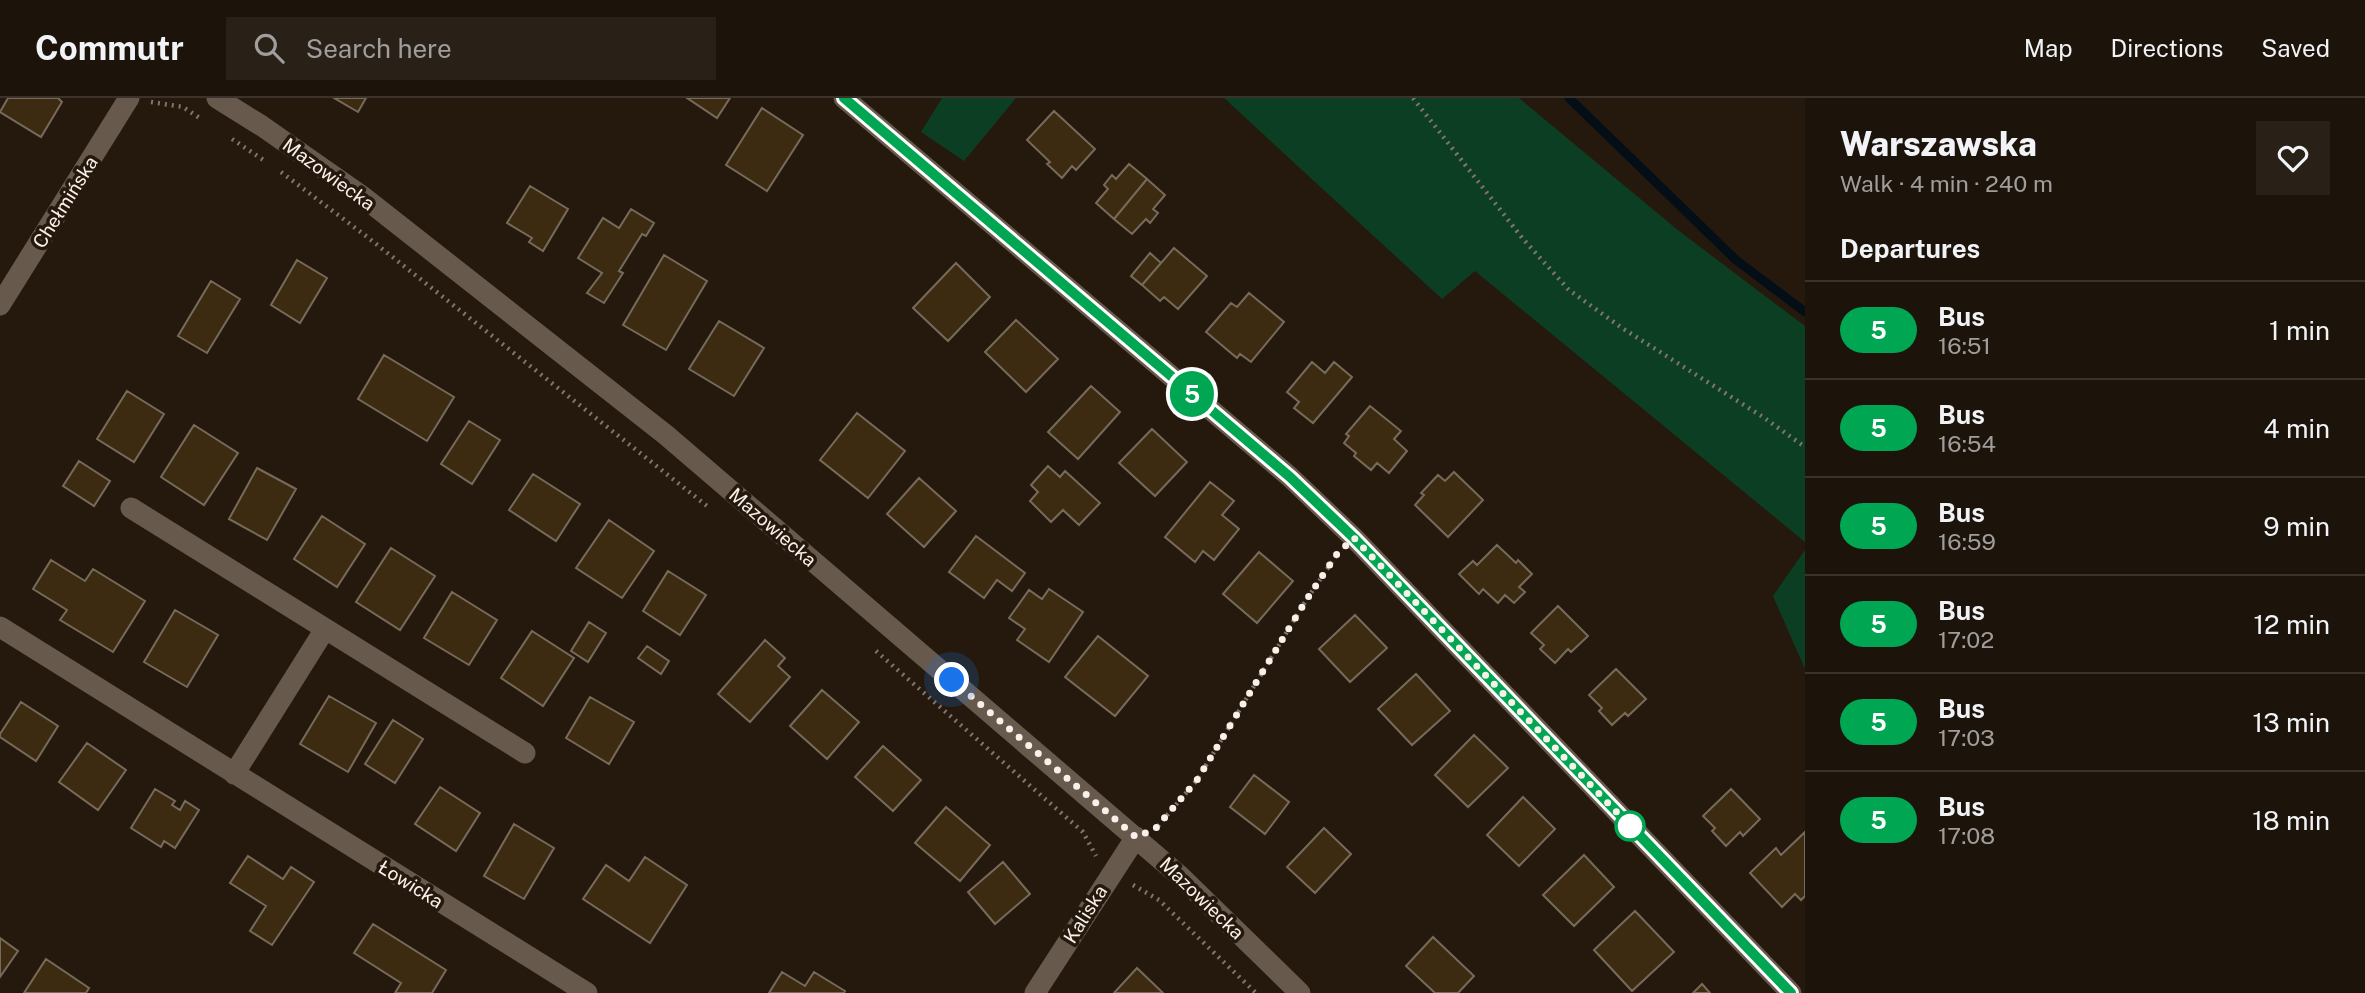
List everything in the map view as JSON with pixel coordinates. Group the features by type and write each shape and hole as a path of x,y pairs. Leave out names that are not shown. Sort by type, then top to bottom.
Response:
{"street":[{"name":"Mazowiecka","path":"217,98 362,196 666,435 1136,837 1300,993"},
{"path":"844,98 1290,477 1354,538 1791,993"},
{"name":"Chełmińska","path":"0,305 138,100"},
{"path":"131,508 525,754"},
{"name":"Łowicka","path":"0,627 587,993"},
{"path":"234,774 325,629"},
{"name":"Kaliska","path":"1035,993 1136,837"}],"path":[{"path":"1413,98 1523,239 1569,290 1622,328 1752,410 1805,447"},
{"path":"138,100 183,107 206,122"},
{"path":"229,137 366,236 714,512"},
{"path":"1136,837 1155,829 1197,780 1305,602 1337,554 1354,538"},
{"path":"870,646 1083,832 1100,862"},
{"path":"1125,879 1159,900 1256,993"}],"green space":[{"path":"942,98 1016,98 964,161 921,132"},
{"path":"1224,98 1519,98 1679,231 1805,326 1805,542 1475,271 1442,299"},
{"path":"1805,550 1805,669 1773,596"}],"building":[{"path":"8,98 58,98 62,102 41,137 0,112"},
{"path":"334,98 366,98 358,112"},
{"path":"687,98 730,98 717,118"},
{"path":"762,108 803,135 767,191 726,165"},
{"path":"1054,111 1095,149 1076,170 1072,166 1062,178 1027,140"},
{"path":"1129,164 1147,179 1114,219 1096,203 1108,189 1104,185 1112,175 1116,179"},
{"path":"1147,179 1165,195 1153,209 1158,213 1150,223 1146,219 1132,234 1114,219"},
{"path":"530,186 568,209 543,251 529,242 532,238 507,223"},
{"path":"631,209 654,223 646,236 642,234 619,271 623,273 604,303 587,293 602,273 578,258 603,218 619,228"},
{"path":"1174,248 1207,276 1178,309 1164,297 1160,301 1142,285"},
{"path":"1150,253 1161,263 1142,285 1131,276"},
{"path":"664,255 707,281 666,350 623,325"},
{"path":"297,260 327,278 300,323 271,305"},
{"path":"956,263 990,297 948,341 913,308"},
{"path":"211,281 240,299 207,353 178,336"},
{"path":"1249,293 1284,322 1251,362 1240,354 1237,358 1206,332 1231,303 1237,307"},
{"path":"1016,320 1058,359 1026,392 985,352"},
{"path":"719,321 764,348 734,396 689,369"},
{"path":"384,355 454,397 427,441 358,399"},
{"path":"1312,362 1325,373 1334,362 1352,377 1313,423 1294,408 1299,402 1287,392"},
{"path":"1091,386 1120,412 1078,459 1048,432"},
{"path":"127,391 164,414 134,462 97,439"},
{"path":"1370,406 1401,431 1394,439 1407,451 1389,473 1377,463 1371,470 1354,456 1356,453 1344,443 1349,436 1346,434"},
{"path":"857,413 905,451 868,498 820,460"},
{"path":"469,421 500,440 472,484 441,464"},
{"path":"194,425 238,453 204,505 161,477"},
{"path":"1152,429 1187,462 1155,496 1119,463"},
{"path":"79,461 110,481 94,506 63,486"},
{"path":"1048,466 1060,477 1065,471 1100,503 1079,525 1063,510 1051,522 1030,501 1038,492 1031,485"},
{"path":"257,468 296,489 267,540 229,519"},
{"path":"1454,472 1483,500 1448,537 1415,505 1424,495 1421,493 1438,475 1445,481"},
{"path":"533,474 580,504 556,541 509,510"},
{"path":"919,478 956,511 924,547 887,514"},
{"path":"1210,482 1234,501 1222,515 1239,529 1214,560 1203,551 1195,562 1165,537"},
{"path":"322,516 365,544 337,587 294,559"},
{"path":"609,520 654,551 622,598 576,568"},
{"path":"976,536 1025,573 1012,591 997,580 984,598 949,572"},
{"path":"1497,545 1532,574 1519,587 1525,592 1514,603 1505,595 1498,603 1483,589 1479,594 1459,574 1473,561 1477,565"},
{"path":"391,548 435,576 400,630 356,602"},
{"path":"1259,552 1293,581 1257,623 1223,594"},
{"path":"51,560 85,581 93,569 145,601 113,652 60,620 67,610 33,589"},
{"path":"668,571 706,595 680,635 643,611"},
{"path":"1049,589 1083,612 1049,662 1017,640 1025,629 1009,618 1029,590 1042,599"},
{"path":"452,592 497,620 469,665 424,638"},
{"path":"1558,606 1588,636 1571,652 1568,649 1555,663 1540,649 1544,645 1531,633"},
{"path":"175,610 218,635 187,687 144,662"},
{"path":"1355,615 1387,648 1350,682 1319,649"},
{"path":"589,622 606,633 588,662 571,651"},
{"path":"532,631 574,658 543,706 501,678"},
{"path":"1098,636 1148,676 1115,716 1065,677"},
{"path":"765,640 785,658 778,666 790,677 750,722 718,694"},
{"path":"647,646 669,661 661,674 638,658"},
{"path":"1616,669 1646,699 1628,716 1625,713 1612,725 1599,711 1602,708 1589,695"},
{"path":"1416,674 1450,711 1412,745 1378,709"},
{"path":"822,690 859,722 827,759 790,726"},
{"path":"329,696 376,723 348,772 300,744"},
{"path":"590,697 634,722 609,764 566,738"},
{"path":"21,702 58,726 36,761 0,737"},
{"path":"393,720 423,739 395,783 365,764"},
{"path":"1474,735 1508,768 1468,807 1435,775"},
{"path":"87,743 126,770 98,810 59,782"},
{"path":"883,746 921,780 893,811 855,777"},
{"path":"1254,775 1289,802 1265,834 1230,807"},
{"path":"440,787 480,813 456,851 415,824"},
{"path":"155,789 175,801 172,805 180,810 185,801 199,810 175,848 164,841 161,847 131,828"},
{"path":"1731,789 1760,819 1743,836 1740,832 1726,846 1712,831 1715,828 1703,816"},
{"path":"1523,797 1555,829 1519,866 1487,835"},
{"path":"946,807 990,845 960,881 915,843"},
{"path":"514,824 554,848 524,899 484,876"},
{"path":"1324,828 1351,854 1315,893 1287,867"},
{"path":"1805,832 1805,896 1801,900 1795,894 1782,907 1750,873 1776,848 1781,855"},
{"path":"1584,855 1614,887 1574,926 1543,895"},
{"path":"248,856 283,879 291,867 314,882 272,945 250,931 266,906 230,883"},
{"path":"645,857 687,885 650,943 583,899 606,865 629,881"},
{"path":"1003,862 1030,894 995,924 968,892"},
{"path":"1635,911 1674,952 1632,991 1594,950"},
{"path":"373,924 446,970 432,993 395,993 401,983 354,953"},
{"path":"1433,937 1474,976 1458,993 1435,993 1406,966"},
{"path":"0,938 18,951 0,977"},
{"path":"46,959 89,988 86,993 24,993"},
{"path":"1137,968 1163,993 1114,993"},
{"path":"782,972 805,986 814,972 845,991 769,993"},
{"path":"1702,984 1710,993 1693,993"}],"waterway":[{"path":"1569,98 1736,260 1805,312"}],"bus line":[{"name":"5","path":"844,98 1290,477 1354,538 1791,993"}],"route":[{"path":"952,680 1136,837 1155,829 1197,780 1305,602 1337,554 1354,538 1630,826"}]}
